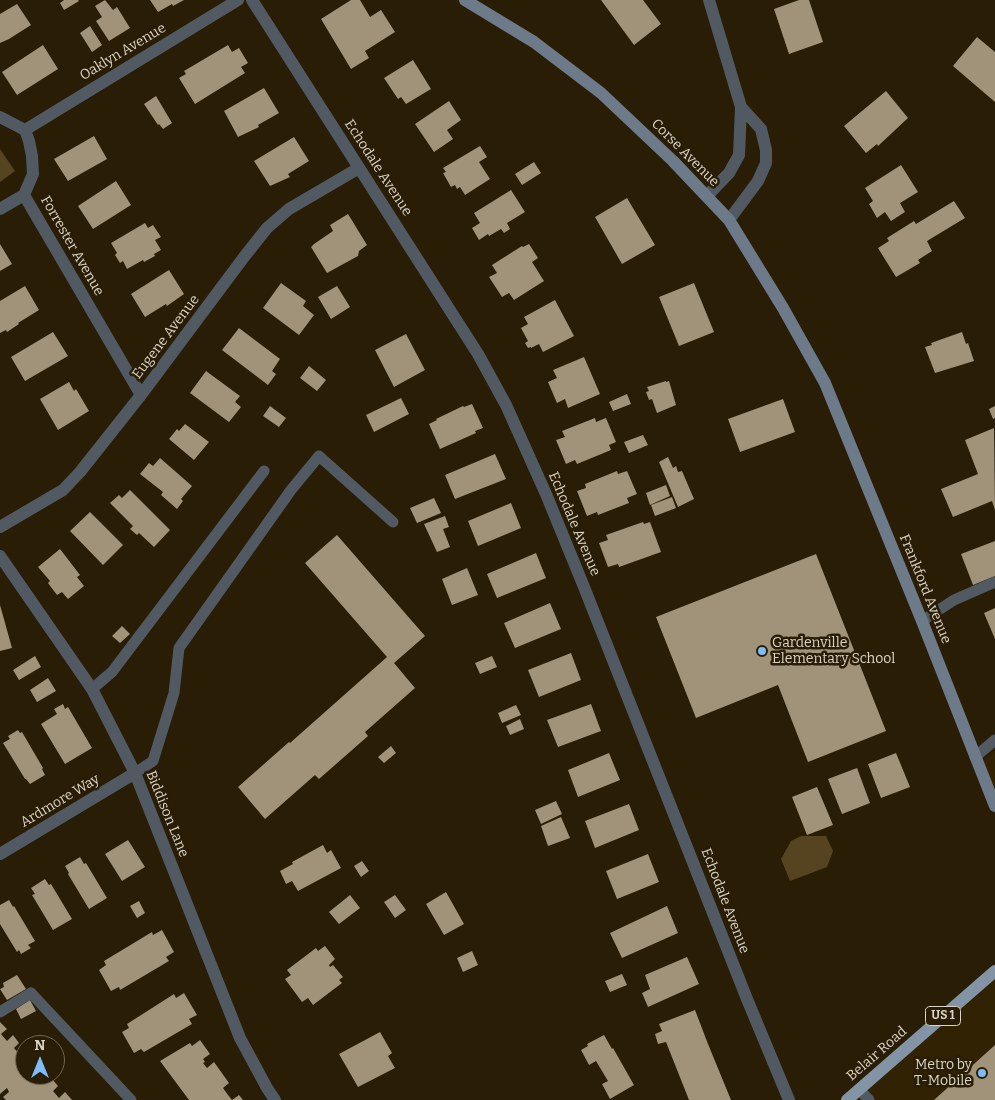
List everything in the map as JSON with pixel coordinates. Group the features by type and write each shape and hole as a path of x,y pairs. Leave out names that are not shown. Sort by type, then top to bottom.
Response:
{"main road":[{"name":"Corse Avenue","path":"465,0 534,42 601,93 707,196 729,220 784,308 825,383"},
{"name":"Frankford Avenue","path":"825,383 922,620 995,806"},
{"name":"Belair Road","path":"847,1100 995,971"}],"street":[{"name":"Oaklyn Avenue","path":"24,130 238,0"},
{"name":"Echodale Avenue","path":"252,0 478,354 506,405 581,578 747,999 789,1100"},
{"path":"707,196 730,173 739,155 741,107 709,0"},
{"path":"729,220 758,181 766,163 766,150 761,129 741,107"},
{"path":"0,117 24,130"},
{"name":"Forrester Avenue","path":"24,130 29,141 33,174 24,195 142,395"},
{"name":"Eugene Avenue","path":"0,527 63,490 80,472 142,395 267,228 289,209 359,168"},
{"path":"0,209 24,195"},
{"name":"Biddison Lane","path":"0,556 92,689 135,773 240,1038 267,1088 276,1100"},
{"name":"Ardmore Way","path":"0,854 135,773"}],"lane":[{"path":"135,773 153,761 174,693 179,648 291,490 318,456 393,522"},
{"path":"92,689 112,672 264,471"},
{"path":"922,620 954,600 995,582"},
{"path":"975,757 995,740"},
{"path":"0,1012 31,993 131,1100"},
{"path":"859,1089 869,1100"}],"shaded area":[{"path":"0,149 15,171 0,182"},
{"path":"995,751 995,812 976,767"},
{"path":"801,836 826,836 833,851 827,867 790,881 781,859 791,841"},
{"path":"995,973 995,1100 852,1100"}],"building":[{"path":"64,0 79,1 64,10 60,3"},
{"path":"105,0 113,10 117,7 130,28 109,41 96,21 102,17 95,6"},
{"path":"150,0 184,0 158,12"},
{"path":"351,0 360,0 370,17 381,10 395,32 365,51 369,58 351,69 321,19"},
{"path":"601,0 643,0 661,24 634,45"},
{"path":"799,0 809,0 823,42 789,54 774,9"},
{"path":"17,4 31,25 0,43 0,14"},
{"path":"90,26 102,45 92,52 80,33"},
{"path":"977,37 995,52 995,102 953,66"},
{"path":"43,45 58,69 17,95 2,72"},
{"path":"228,45 232,52 239,48 248,63 241,67 245,73 195,104 179,78 186,74 184,71"},
{"path":"413,60 431,89 406,104 401,97 398,99 384,78"},
{"path":"264,88 279,113 258,125 259,127 238,137 224,111"},
{"path":"886,91 908,118 878,146 877,144 866,153 844,126"},
{"path":"156,96 172,123 163,129 158,125 144,104"},
{"path":"449,101 461,120 447,130 453,139 434,152 415,124"},
{"path":"94,136 107,159 68,181 54,159"},
{"path":"294,137 309,161 288,174 290,177 270,186 254,161"},
{"path":"480,146 487,157 479,162 490,179 465,195 460,187 457,189 455,185 451,187 443,173 446,172 443,168"},
{"path":"534,162 541,173 522,185 515,174"},
{"path":"901,165 918,192 900,203 905,212 891,221 885,212 877,218 869,204 873,201 865,188"},
{"path":"116,181 131,205 93,229 78,206"},
{"path":"511,190 525,212 507,223 510,229 504,233 501,229 479,240 472,228 480,223 474,213"},
{"path":"627,198 655,245 622,264 595,217"},
{"path":"954,201 965,218 927,241 932,251 918,260 920,263 896,277 878,248 889,241 887,238 914,221 916,224"},
{"path":"348,214 367,245 359,251 358,256 327,273 311,247 333,231 330,225"},
{"path":"145,223 148,228 153,225 161,237 155,240 161,250 154,254 155,256 127,269 123,261 120,263 115,255 117,253 111,243"},
{"path":"0,244 12,264 0,271"},
{"path":"529,244 538,258 532,262 544,281 514,300 509,293 502,297 489,277 497,273 492,265 522,246"},
{"path":"169,270 184,294 167,306 166,304 145,317 131,294"},
{"path":"281,283 306,301 303,306 314,315 299,335 263,308"},
{"path":"694,283 714,332 679,346 659,297"},
{"path":"25,286 39,310 7,332 6,330 0,333 0,301"},
{"path":"337,286 350,307 331,319 318,297"},
{"path":"555,300 574,336 543,352 539,344 528,348 525,343 528,341 521,328 528,324 524,317"},
{"path":"239,328 280,359 272,371 276,374 268,385 222,350"},
{"path":"53,332 68,356 25,381 11,357"},
{"path":"962,332 974,361 935,373 925,347"},
{"path":"406,334 425,370 394,387 375,350"},
{"path":"584,357 600,394 568,408 565,399 557,403 548,382 557,378 553,370"},
{"path":"309,366 326,380 317,391 300,378"},
{"path":"206,371 240,396 235,402 241,407 229,422 190,393"},
{"path":"669,381 676,405 657,413 652,399 649,400 646,392 649,391 647,387"},
{"path":"69,382 74,391 76,389 89,411 58,430 40,399"},
{"path":"627,394 631,404 613,411 609,402"},
{"path":"401,398 409,414 374,432 366,415"},
{"path":"783,399 795,432 740,452 728,419"},
{"path":"472,404 483,428 440,449 429,424 463,406"},
{"path":"270,406 286,418 279,427 263,416"},
{"path":"995,406 995,418 993,419 989,409"},
{"path":"595,418 596,422 606,418 616,442 609,445 611,450 577,464 575,460 566,464 556,440 565,437 562,431"},
{"path":"185,424 209,442 194,460 169,439 177,429 179,431"},
{"path":"994,428 995,510 992,501 953,517 941,489 978,474 965,440"},
{"path":"643,435 648,445 629,453 624,442"},
{"path":"495,454 506,479 455,499 445,475"},
{"path":"668,457 673,468 676,466 678,472 682,471 694,499 678,507 659,462"},
{"path":"160,458 192,486 181,499 183,501 177,509 161,495 163,492 140,474 149,463 153,466"},
{"path":"617,471 618,474 627,471 637,494 627,498 629,503 598,515 597,512 587,516 577,491 586,488 585,484"},
{"path":"666,485 670,496 650,505 646,493"},
{"path":"130,490 170,530 154,547 139,533 137,535 130,529 133,526 110,503 119,495 122,498"},
{"path":"672,497 676,508 655,516 651,505"},
{"path":"434,498 441,513 417,523 410,508"},
{"path":"511,503 521,528 478,546 468,521"},
{"path":"90,512 123,545 103,565 70,531"},
{"path":"445,516 449,527 443,529 450,547 437,552 424,524"},
{"path":"643,522 644,524 650,522 661,552 619,567 618,564 608,567 599,543 608,540 606,535"},
{"path":"337,535 425,636 394,663 415,688 365,732 368,736 319,779 315,775 265,819 238,787 387,657 305,563"},
{"path":"995,541 995,576 973,585 961,554"},
{"path":"60,549 80,575 77,577 84,586 68,599 62,592 57,595 48,583 50,581 38,567"},
{"path":"536,553 546,578 497,598 487,574"},
{"name":"Gardenville Elementary School","path":"816,554 886,731 808,762 778,685 696,718 656,617"},
{"path":"467,568 478,595 452,605 442,579"},
{"path":"550,603 561,629 515,648 504,623"},
{"path":"0,605 12,648 0,651"},
{"path":"995,608 995,639 984,613"},
{"path":"122,626 130,634 120,643 112,636"},
{"path":"571,653 581,680 539,697 528,670"},
{"path":"35,656 41,667 19,680 13,670"},
{"path":"492,656 497,667 480,674 475,663"},
{"path":"48,678 56,691 37,702 30,690"},
{"path":"63,704 65,709 68,707 92,748 65,764 41,724 57,714 54,709"},
{"path":"591,704 601,731 558,747 547,720"},
{"path":"516,705 521,715 502,723 498,713"},
{"path":"520,719 524,729 510,735 506,726"},
{"path":"18,730 20,733 22,732 43,768 45,775 30,784 3,743 10,739 8,736"},
{"path":"391,746 396,753 384,763 378,757"},
{"path":"609,753 620,780 578,797 568,770"},
{"path":"896,753 910,787 881,798 868,764"},
{"path":"857,768 870,803 842,814 828,779"},
{"path":"817,787 833,825 807,835 792,797"},
{"path":"556,801 562,814 541,824 535,810"},
{"path":"629,804 639,830 595,848 585,821"},
{"path":"561,817 570,838 548,846 541,826"},
{"path":"128,840 145,867 122,881 105,854"},
{"path":"323,845 327,853 331,850 341,868 298,891 292,881 286,884 280,871"},
{"path":"648,854 659,882 617,899 606,871"},
{"path":"80,857 84,864 86,863 107,898 89,909 65,866"},
{"path":"362,861 369,871 361,877 354,866"},
{"path":"45,879 49,885 51,884 72,919 53,930 32,895 35,894 31,888"},
{"path":"446,892 464,924 444,935 426,904"},
{"path":"350,895 360,908 339,924 329,912"},
{"path":"395,895 406,910 395,918 384,902"},
{"path":"9,900 35,941 28,945 31,948 21,954 19,950 17,952 0,924 0,905"},
{"path":"139,901 145,913 137,918 130,906"},
{"path":"667,906 678,933 622,958 610,933"},
{"path":"162,930 174,952 166,957 169,961 120,990 119,987 111,991 99,970 106,965 104,961 152,932 153,935"},
{"path":"325,946 335,959 329,965 330,967 333,965 343,977 339,980 342,983 313,1005 308,998 302,1002 285,979 291,975 287,970 316,948 318,951"},
{"path":"472,951 478,965 463,972 457,958"},
{"path":"687,957 699,984 648,1007 642,993 650,989 645,975"},
{"path":"622,974 627,985 610,992 605,981"},
{"path":"17,975 26,989 7,1000 0,989 4,987 3,983"},
{"path":"184,993 197,1015 189,1019 192,1024 144,1052 141,1049 134,1053 122,1032 129,1028 127,1024 174,994 176,998"},
{"path":"30,1000 36,1011 21,1019 16,1009"},
{"path":"695,1010 731,1100 689,1100 666,1042 658,1044 655,1034 662,1031 659,1024"},
{"path":"0,1022 7,1029 1,1034 7,1041 13,1035 15,1038 15,1085 57,1085 53,1091 59,1098 65,1092 72,1100 6,1100 3,1097 9,1092 7,1088 0,1094"},
{"path":"380,1032 392,1053 388,1056 395,1068 358,1087 339,1054"},
{"path":"604,1035 634,1085 610,1099 602,1084 608,1081 596,1061 589,1065 581,1050 588,1046 587,1044"},
{"path":"200,1040 210,1054 203,1059 205,1062 203,1063 207,1068 214,1062 229,1083 223,1088 232,1100 189,1100 160,1061 190,1043 192,1046"},
{"path":"995,1045 995,1100 934,1100 964,1073"},
{"path":"239,1095 243,1100 232,1100"}],"place":[{"name":"Gardenville Elementary School","path":"762,651"},
{"name":"Metro by T-Mobile","path":"982,1073"}]}
